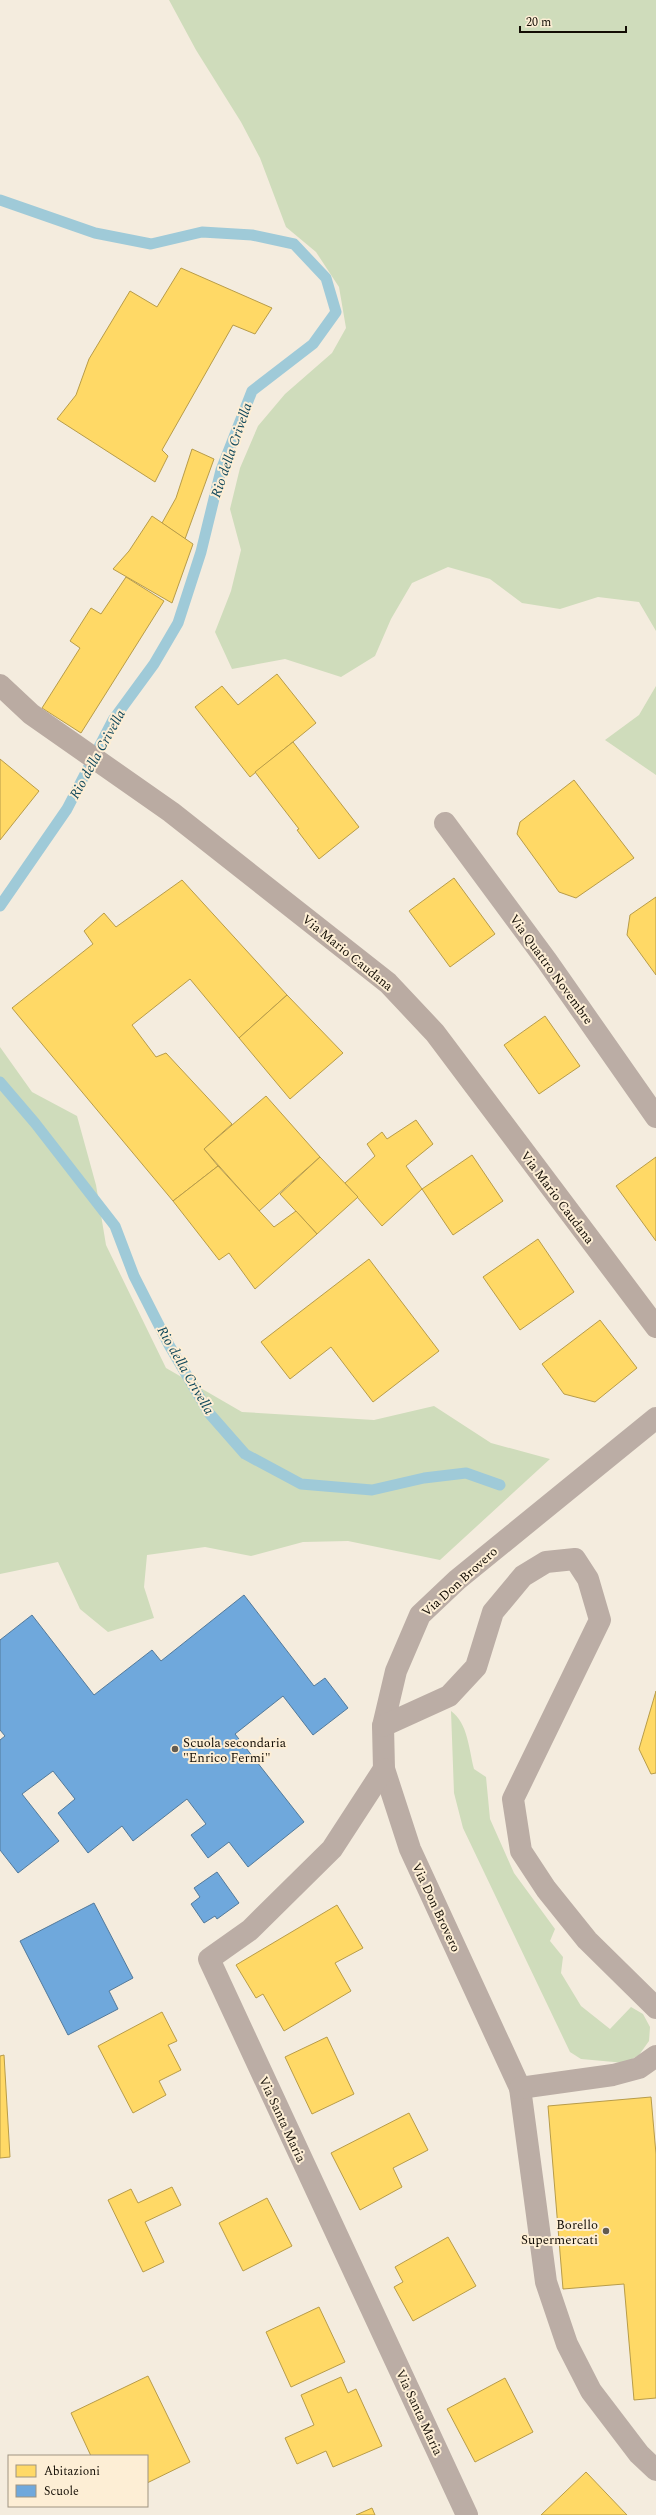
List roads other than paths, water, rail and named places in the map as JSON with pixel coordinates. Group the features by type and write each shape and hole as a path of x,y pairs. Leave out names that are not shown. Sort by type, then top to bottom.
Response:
{"main road":[{"name":"Via Mario Caudana","path":"0,685 31,714 171,812 388,983 435,1033 656,1327"}],"street":[{"name":"Via Quattro Novembre","path":"445,824 547,961 656,1117"},
{"name":"Via Don Brovero","path":"656,1418 457,1580 420,1615 396,1671 382,1726 384,1769 410,1849 520,2088 546,2282 567,2344 591,2391 639,2454 656,2470"},
{"path":"382,1726 449,1696 476,1668 493,1612 523,1576 546,1562 575,1559 588,1579 600,1620 513,1799 521,1851 546,1889 587,1940 656,2008"},
{"name":"Via Santa Maria","path":"384,1769 332,1849 250,1930 209,1959 468,2515"},
{"path":"520,2088 613,2075 639,2068 656,2056"}],"waterway":[{"name":"Rio della Crivella","path":"0,200 95,233 151,244 202,232 252,235 294,244 326,278 336,312 313,344 252,391 221,470 201,552 178,623 154,664 113,720 67,809 0,906"},
{"name":"Rio della Crivella","path":"0,1082 35,1123 115,1226 134,1276 169,1345 209,1413 245,1454 301,1484 372,1490 424,1478 466,1473 500,1485"}],"place":[{"name":"Scuola secondaria \"Enrico Fermi\"","path":"175,1749"},
{"name":"Borello Supermercati","path":"606,2231"}]}
